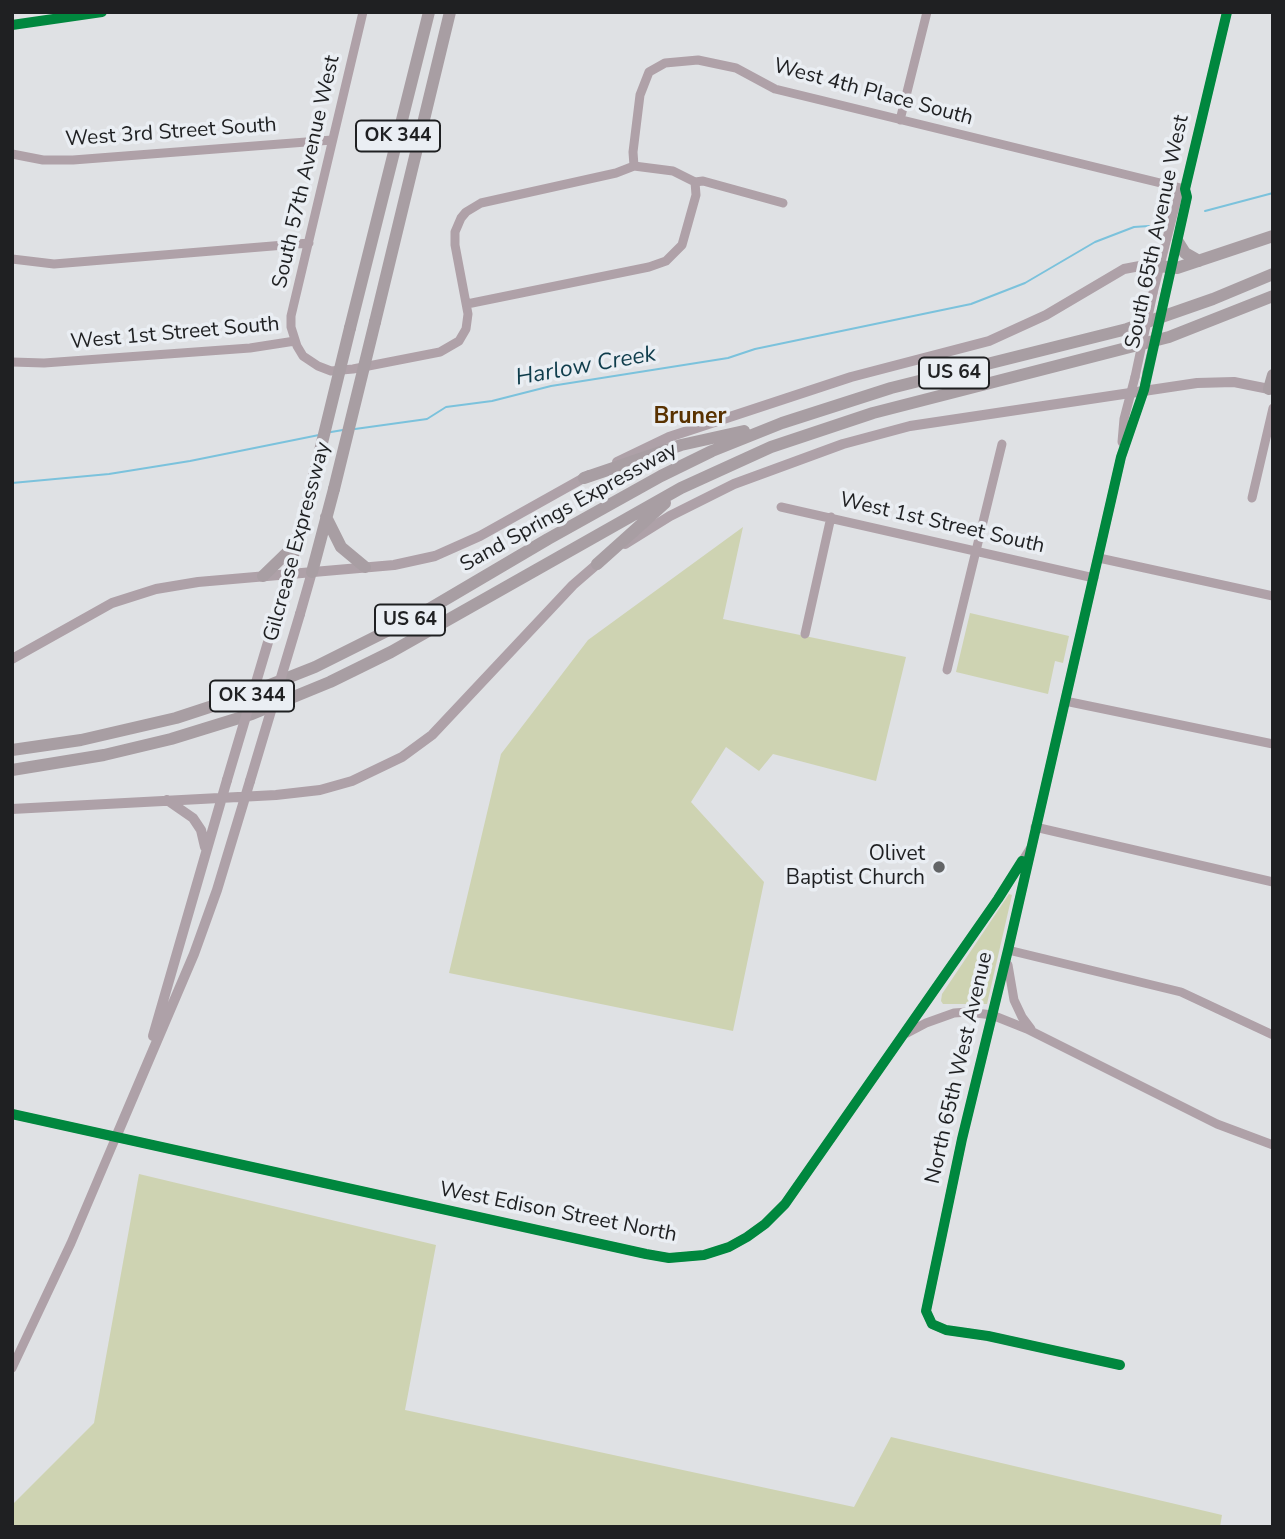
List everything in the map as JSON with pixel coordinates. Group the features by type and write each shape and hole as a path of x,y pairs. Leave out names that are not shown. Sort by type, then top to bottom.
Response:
{"highway":[{"name":"Gilcrease Expressway","path":"288,574 429,12"},
{"name":"Gilcrease Expressway","path":"312,572 450,12"},
{"path":"1165,267 1199,261 1273,236"},
{"path":"1178,242 1185,253 1199,261"},
{"name":"Sand Springs Expressway","path":"12,750 81,740 176,718 234,699 315,667 410,620 661,476 712,451 782,423 891,388 1127,329 1213,299 1273,274"},
{"name":"Sand Springs Expressway","path":"12,770 104,755 171,739 252,714 289,699 391,652 681,488 771,447 842,423 1169,337 1273,296"},
{"path":"1271,390 1273,374"},
{"path":"584,478 681,445 782,423"},
{"path":"597,564 681,488"},
{"path":"326,517 341,547 365,567"},
{"path":"263,576 296,544"}],"main road":[{"path":"12,659 80,620 135,594 177,584 413,561 454,549 584,478 669,437 851,377 989,341 1046,315 1124,269 1146,265 1165,267"},
{"path":"12,808 245,797 320,790 352,781 402,757 450,719 573,585 597,564 670,516 734,484 844,444 945,420 1144,390 1224,382 1271,390"},
{"name":"Gilcrease Expressway","path":"116,1137 179,989 217,890 312,572"},
{"name":"Gilcrease Expressway","path":"144,1069 288,574"},
{"path":"167,800 193,818 201,830 206,850"}],"street":[{"name":"South 57th Avenue West","path":"295,341 291,316 363,12"},
{"path":"900,120 927,12"},
{"name":"South 65th Avenue West","path":"1121,457 1124,419 1153,293 1178,242 1187,197 1185,189 1227,12"},
{"name":"West 4th Place South","path":"634,166 633,152 643,82 656,66 698,60 736,68 775,89 1185,189"},
{"name":"West 3rd Street South","path":"12,154 43,160 73,160 332,140"},
{"path":"695,182 696,195 685,237 677,251 666,261 649,267 467,304 454,240 461,218 471,207 616,173 634,166 673,172 695,182 703,181 783,203"},
{"name":"South 65th Avenue West","path":"1065,701 1121,457 1144,390 1166,290 1165,267 1178,195 1185,189"},
{"path":"12,259 54,264 309,243"},
{"name":"West 1st Street South","path":"12,362 44,363 236,349 295,341 310,361 331,371 353,369 440,352 454,345 467,322 467,304"},
{"path":"1252,498 1273,408"},
{"path":"947,670 1002,444"},
{"name":"West 1st Street South","path":"781,507 1094,578"},
{"path":"805,634 831,517"},
{"path":"1098,558 1273,596"},
{"path":"1065,701 1273,744"},
{"name":"North 65th West Avenue","path":"1065,701 1009,950 959,1151 926,1315 929,1322 946,1330 988,1336 1120,1365"},
{"path":"1035,827 1273,882"},
{"name":"West Edison Street North","path":"12,1114 627,1251 669,1258 704,1255 729,1247 765,1224 792,1194 999,899 1030,849"},
{"path":"1035,1033 1021,1017 1014,1000 1008,977 1009,950 1181,992 1273,1035"},
{"path":"905,1034 954,1013 992,1015 1035,1033 1202,1116 1273,1145"},
{"path":"12,1368 71,1243 116,1137"}],"green space":[{"path":"743,527 723,619 906,657 876,781 773,754 759,771 726,747 691,802 764,882 733,1031 449,973 501,754 588,640"},
{"path":"970,613 1069,636 1063,663 1055,661 1048,694 956,672"},
{"path":"1009,894 1012,895 987,1004 943,1004 942,994"},
{"path":"139,1174 436,1245 405,1410 854,1507 891,1437 1222,1515 1220,1527 12,1527 12,1505 94,1423"}],"waterway":[{"name":"Harlow Creek","path":"1205,211 1273,193"},
{"name":"Harlow Creek","path":"355,429 427,419 446,407 492,401 551,386 728,358 755,349 971,304 1025,283 1095,242 1134,227 1149,226"},
{"name":"Harlow Creek","path":"331,432 343,430"},
{"name":"Harlow Creek","path":"12,483 109,474 319,435"}],"cycle path":[{"path":"12,25 102,12"},
{"path":"1120,1365 988,1336 946,1330 932,1324 926,1311 962,1139 1121,457 1144,390 1187,197 1185,189 1227,12"},
{"path":"12,1114 646,1254 669,1258 704,1255 729,1247 747,1237 785,1204 1022,861"}],"place":[{"name":"Olivet Baptist Church","path":"939,867"}],"district":[{"name":"Bruner","path":"690,417"}]}
